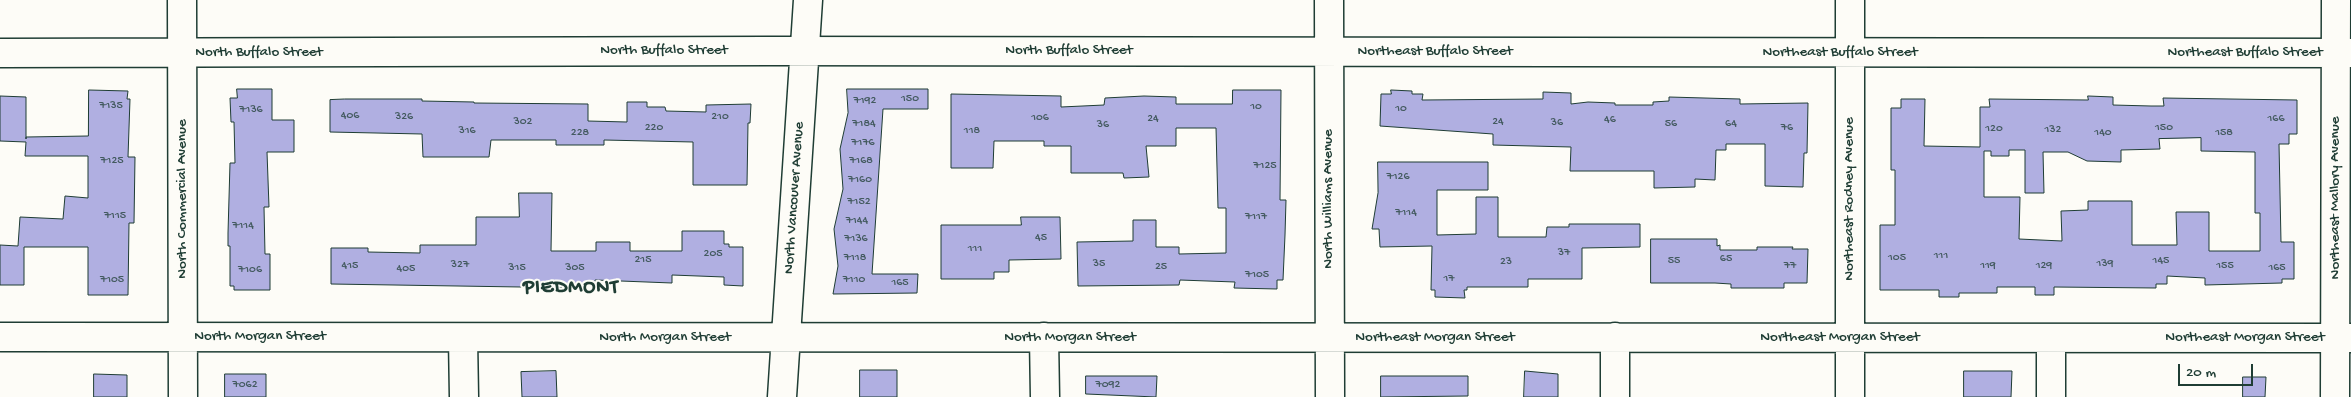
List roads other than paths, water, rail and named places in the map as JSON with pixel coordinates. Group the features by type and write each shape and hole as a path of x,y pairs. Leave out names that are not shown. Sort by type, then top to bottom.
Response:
{"street":[{"name":"North Commercial Avenue","path":"182,0 183,397"},
{"name":"North Vancouver Avenue","path":"782,397 808,0"},
{"name":"North Williams Avenue","path":"1328,0 1330,397"},
{"name":"Northeast Rodney Avenue","path":"1850,0 1850,397"},
{"name":"Northeast Mallory Avenue","path":"2335,397 2343,338 2344,53 2336,0"},
{"name":"North Buffalo Street","path":"0,53 1328,51"},
{"name":"Northeast Buffalo Street","path":"1328,51 2344,53"},
{"name":"North Morgan Street","path":"0,337 1330,338"},
{"path":"1044,337 1045,397"},
{"path":"1615,337 1615,397"},
{"path":"463,338 464,397"},
{"name":"Northeast Morgan Street","path":"1330,338 2343,338"},
{"path":"2051,339 2051,397"}],"district":[{"name":"PIEDMONT","path":"571,289"}]}
